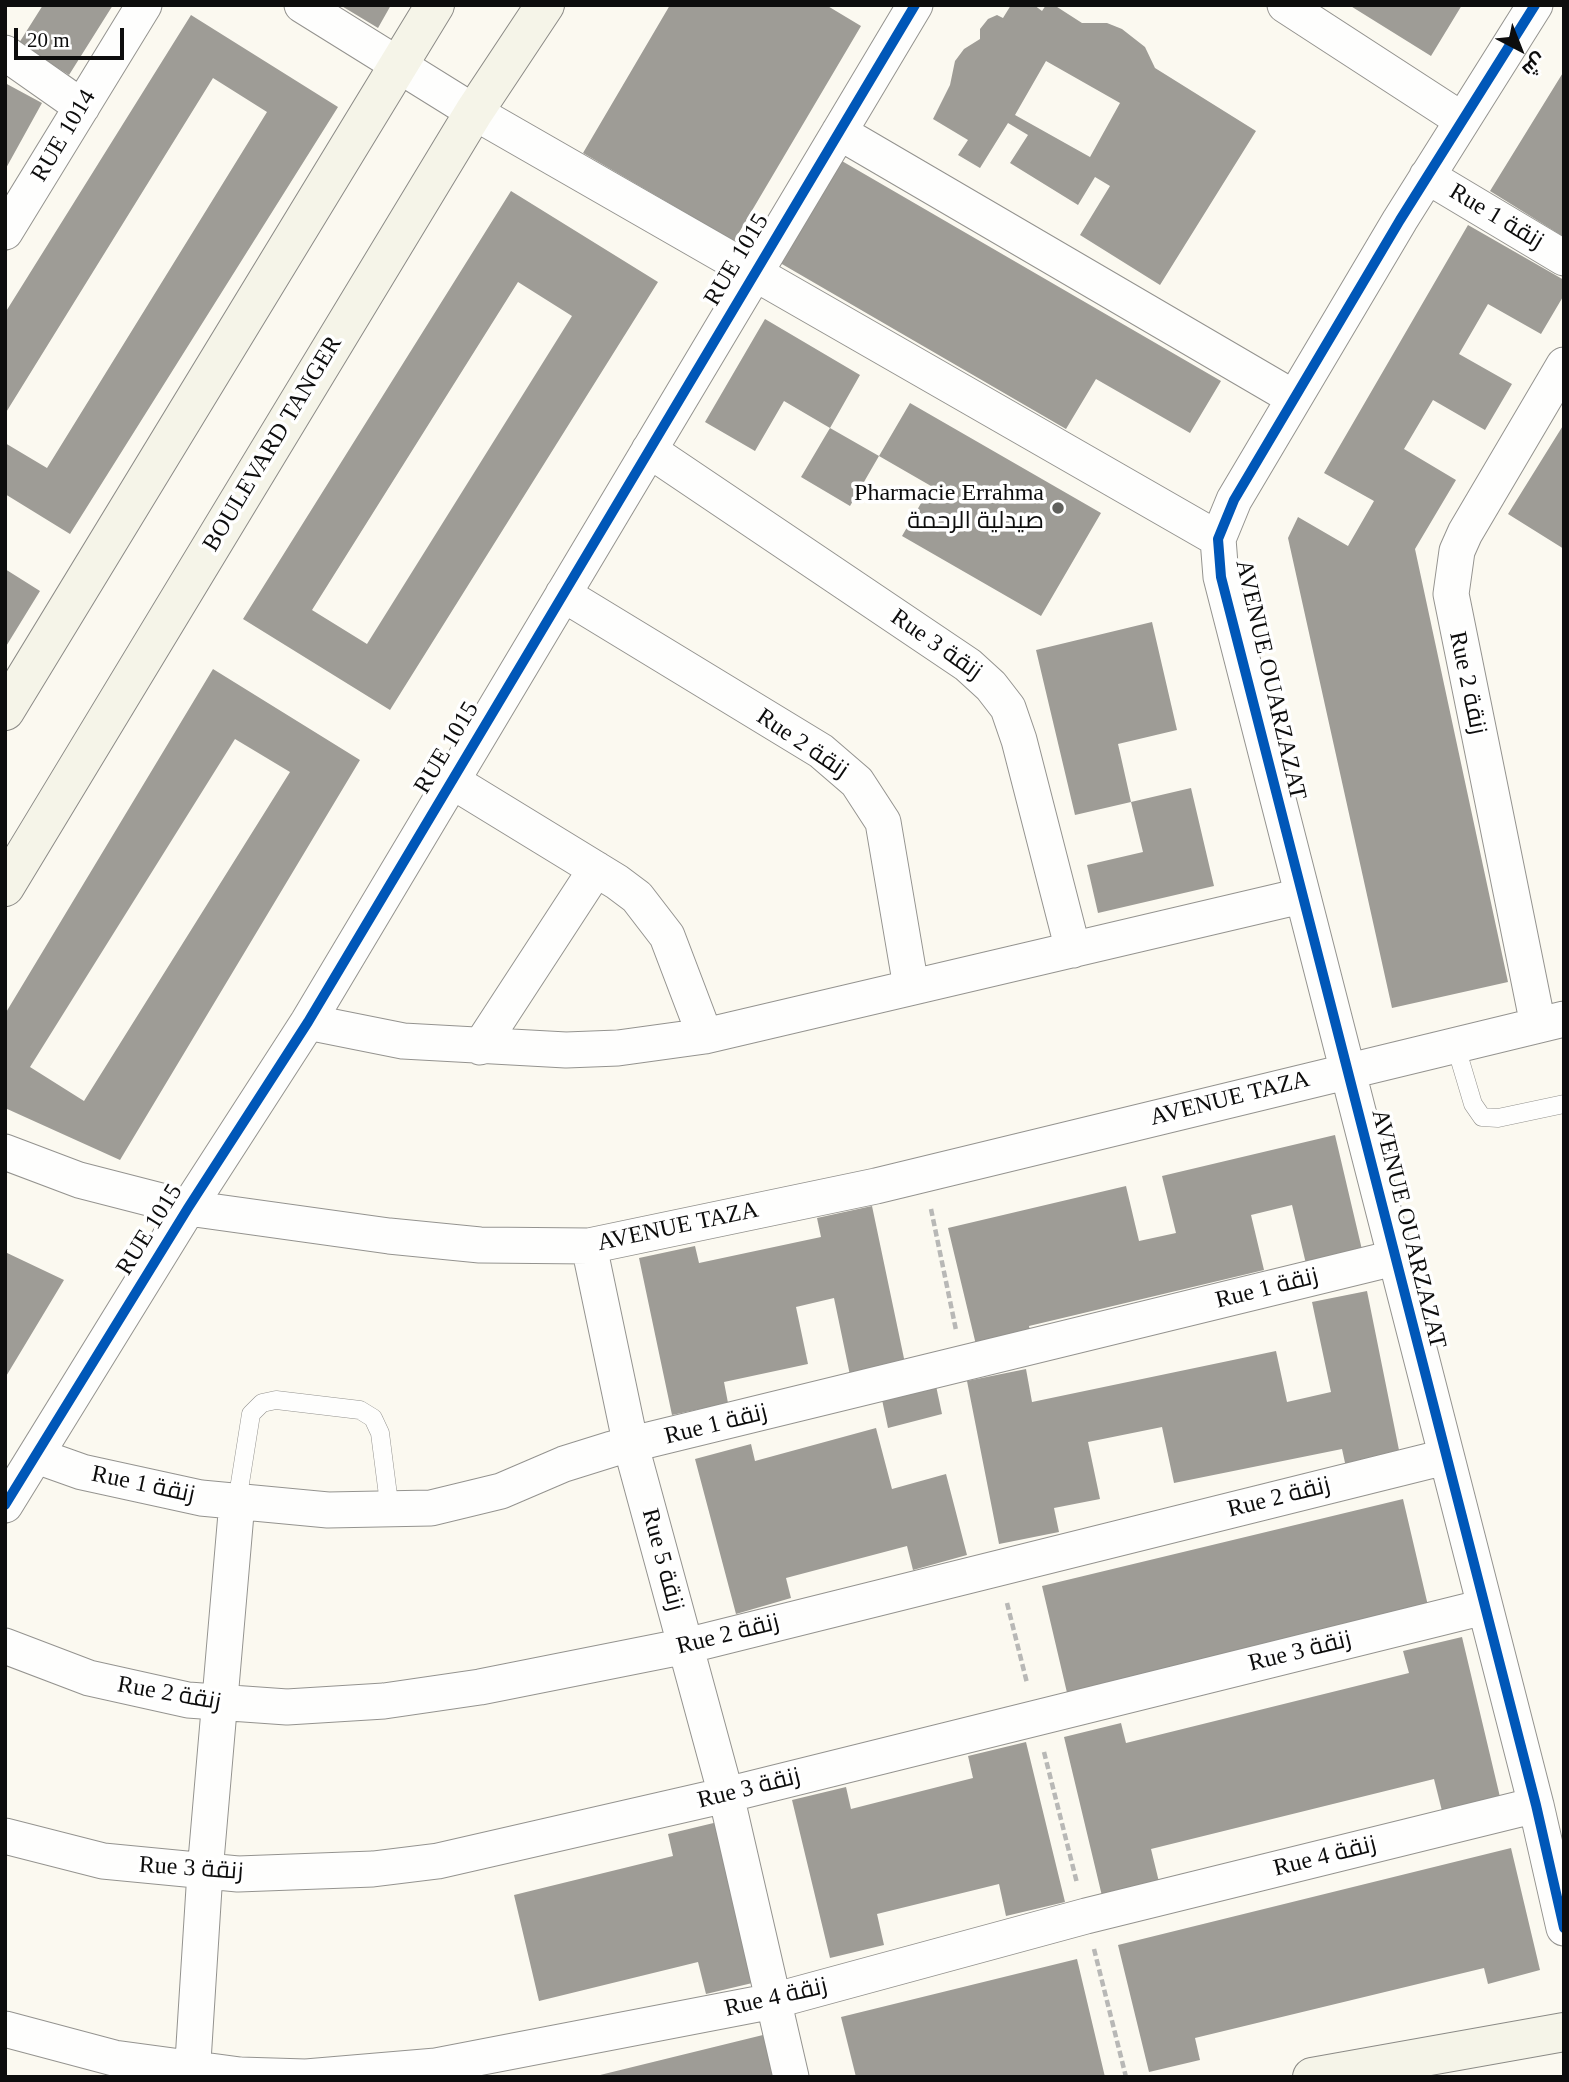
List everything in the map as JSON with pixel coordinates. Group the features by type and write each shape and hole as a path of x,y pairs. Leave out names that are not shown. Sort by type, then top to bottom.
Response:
{"street":[{"name":"RUE 1014","path":"5,232 144,5"},
{"path":"302,5 474,112 1218,539 1234,500 1294,398 1427,176 1535,5"},
{"path":"5,711 435,5"},
{"name":"BOULEVARD TANGER","path":"5,887 474,112 545,5"},
{"name":"RUE 1015","path":"5,1505 188,1208 308,1022 915,5"},
{"path":"1285,5 1462,120"},
{"path":"5,53 82,107"},
{"path":"839,132 1294,398"},
{"name":"Rue 1 زنقة","path":"1427,176 1564,258"},
{"name":"Rue 2 زنقة","path":"1551,1022 1451,594 1452,571 1465,533 1564,365"},
{"name":"Rue 3 زنقة","path":"649,450 968,665 991,686 1008,708 1019,740 1073,950"},
{"name":"AVENUE OUARZAZAT","path":"1218,539 1221,577 1345,1070 1536,1805 1564,1928"},
{"name":"Rue 2 زنقة","path":"563,594 821,751 857,782 883,821 911,987"},
{"path":"452,781 637,897 667,936 705,1036"},
{"path":"480,1047 596,869"},
{"path":"308,1022 403,1041 480,1047 618,1048 705,1036 1301,896"},
{"name":"AVENUE TAZA","path":"5,1152 79,1180 188,1208 454,1242 589,1246 924,1174 1551,1022"},
{"name":"Rue 5 زنقة","path":"589,1246 631,1446 726,1795 791,2077"},
{"name":"Rue 1 زنقة","path":"37,1456 82,1472 141,1487 237,1502 328,1510 390,1511 431,1508 471,1500 529,1481 587,1455 1394,1258"},
{"name":"Rue 2 زنقة","path":"5,1646 89,1678 126,1688 221,1703 287,1707 384,1701 507,1682 686,1646 1445,1457"},
{"path":"191,2073 205,1872 237,1502"},
{"name":"Rue 3 زنقة","path":"5,1836 103,1861 205,1872 306,1874 373,1870 438,1861 726,1795 1484,1606"},
{"name":"Rue 4 زنقة","path":"5,2029 114,2059 191,2073 306,2077 410,2069 773,2001 1086,1916 1536,1805"},
{"path":"1312,2077 1564,2032"}],"lane":[{"path":"1456,1047 1473,1104 1482,1117 1498,1118 1564,1104"},
{"path":"237,1502 251,1414 262,1403 276,1400 360,1410 373,1418 380,1433 390,1511"}],"path":[{"path":"924,1174 962,1363"},
{"path":"998,1568 1126,2077"}],"building":[{"path":"43,5 113,5 69,75 19,43"},
{"path":"340,5 391,5 378,28"},
{"path":"670,5 826,5 861,26 734,241 583,153"},
{"path":"1011,5 1034,5 1042,11 1046,5 1054,5 1082,23 1107,23 1122,29 1145,47 1155,68 1256,131 1160,285 1080,235 1110,186 1095,177 1078,205 1010,163 1028,135 1008,123 980,168 958,155 968,140 933,119 950,85 955,61 964,49 980,39 980,29 988,19 997,15 1003,18","holes":["1046,61 1120,103 1090,157 1015,115"]},
{"path":"1349,5 1462,5 1431,56"},
{"path":"191,15 338,107 70,534 5,494 5,443 47,468 267,112 213,78 5,414 5,313"},
{"path":"1564,71 1564,237 1490,191"},
{"path":"5,83 42,103 5,170"},
{"path":"835,157 1221,381 1190,433 1096,379 1066,429 775,260"},
{"path":"511,191 658,282 390,710 243,619","holes":["518,282 572,316 367,644 312,610"]},
{"path":"1468,225 1564,280 1564,295 1541,334 1488,304 1459,354 1512,384 1485,430 1433,400 1404,449 1456,480 1415,549 1508,982 1392,1008 1288,538 1298,517 1348,546 1374,501 1324,473"},
{"path":"765,319 860,375 830,428 784,401 755,451 705,422"},
{"path":"910,403 1101,513 1041,616 902,536 931,486 879,456"},
{"path":"1564,424 1564,549 1508,514"},
{"path":"830,428 879,456 850,506 801,477"},
{"path":"5,569 40,591 5,648"},
{"path":"1152,622 1177,730 1118,744 1131,802 1075,815 1036,650"},
{"path":"213,669 360,760 120,1160 5,1108 5,1014","holes":["235,739 290,772 84,1101 30,1067"]},
{"path":"1191,788 1214,886 1098,913 1087,865 1143,852 1131,802"},
{"path":"1335,1135 1363,1254 1307,1268 1292,1205 1251,1215 1264,1270 1029,1326 1031,1336 977,1349 948,1228 1126,1186 1139,1241 1176,1233 1162,1176"},
{"path":"872,1206 906,1368 851,1380 834,1298 796,1307 808,1364 724,1382 728,1403 672,1415 639,1258 695,1246 699,1263 821,1237 817,1218"},
{"path":"5,1252 64,1280 5,1378"},
{"path":"1367,1291 1401,1460 1347,1472 1342,1449 1174,1483 1162,1427 1088,1442 1100,1499 1054,1508 1059,1532 999,1544 967,1381 1026,1369 1032,1402 1276,1351 1287,1402 1331,1392 1312,1302"},
{"path":"935,1381 942,1414 888,1428 881,1395"},
{"path":"876,1428 892,1489 946,1474 967,1555 913,1570 907,1546 786,1578 791,1598 736,1614 695,1459 751,1444 755,1461"},
{"path":"1403,1499 1429,1610 1068,1697 1042,1586"},
{"path":"1462,1637 1500,1797 1442,1811 1434,1779 1151,1849 1159,1882 1102,1896 1064,1737 1121,1723 1126,1743 1409,1673 1403,1651"},
{"path":"1026,1742 1065,1902 1006,1916 999,1884 877,1914 884,1945 830,1958 792,1800 846,1787 851,1809 973,1778 968,1756"},
{"path":"726,1820 765,1980 706,1994 698,1962 539,2001 514,1895 673,1856 668,1834"},
{"path":"1511,1848 1540,1970 1488,1984 1484,1968 1195,2038 1200,2060 1149,2072 1118,1945"},
{"path":"1077,1959 1105,2077 856,2077 841,2017"},
{"path":"767,2034 778,2077 596,2077 596,2076"}],"cycle path":[{"path":"5,1505 188,1208 308,1022 915,5"},
{"path":"1535,5 1400,220 1234,500 1218,539 1221,577 1536,1805 1564,1928"}],"place":[{"name":"Pharmacie Errahma صيدلية الرحمة","path":"1058,508"}]}
